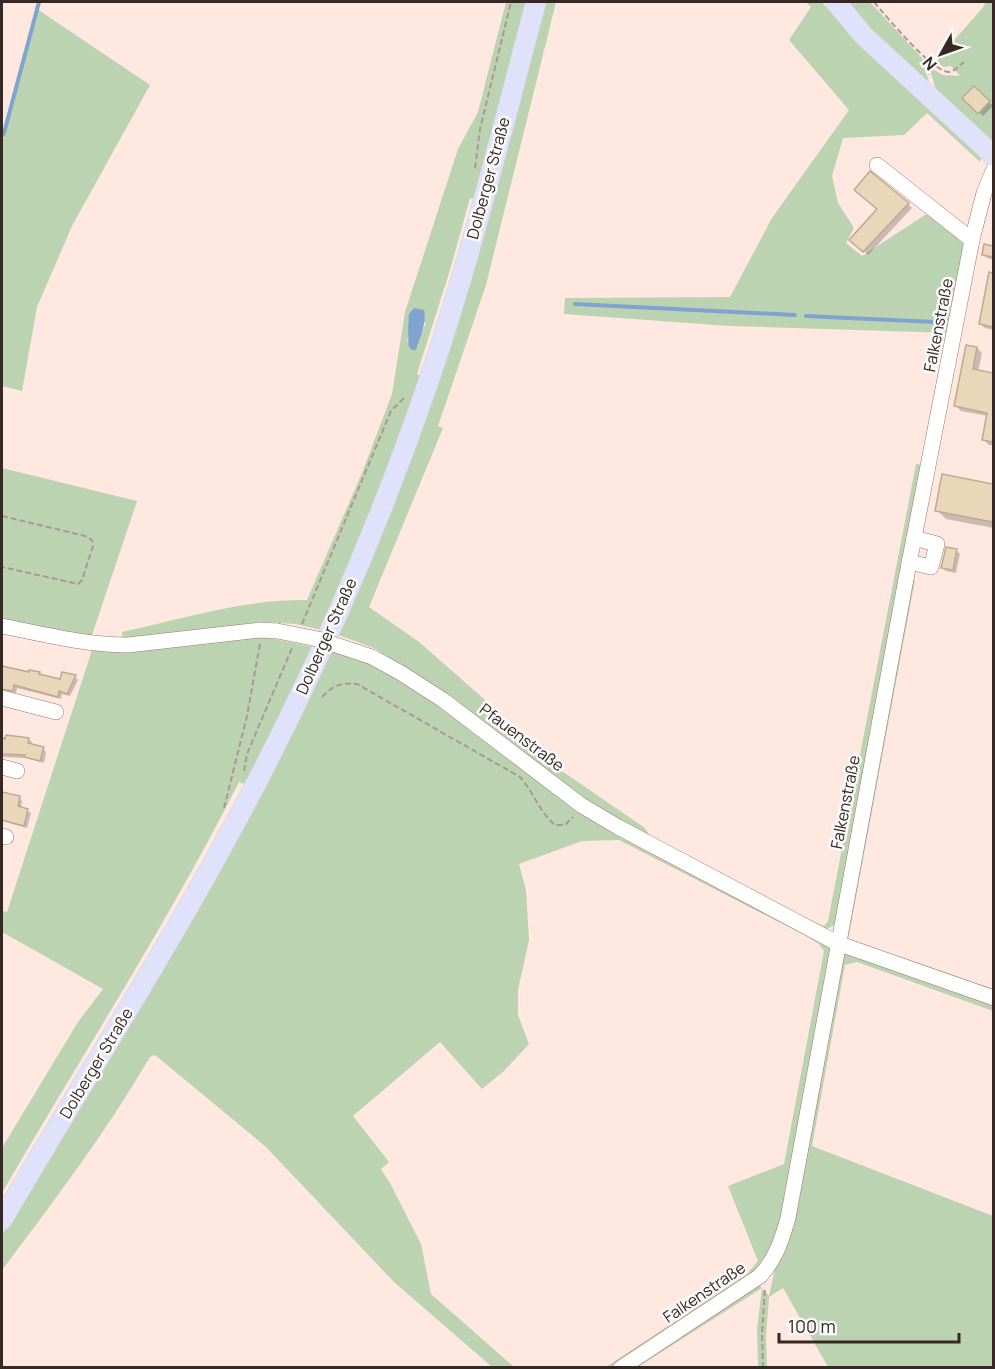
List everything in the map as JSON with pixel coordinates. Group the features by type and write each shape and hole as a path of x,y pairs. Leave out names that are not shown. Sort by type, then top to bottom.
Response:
{"main road":[{"name":"Dolberger Straße","path":"2,1220 128,1010 219,852 288,720 346,594 382,507 428,383 463,273 536,2"},
{"path":"836,2 863,35 993,156"}],"street":[{"path":"877,165 972,240"},
{"name":"Falkenstraße","path":"621,1368 749,1284 767,1269 781,1242 788,1218 837,943 972,240 984,193 993,169"},
{"path":"909,562 931,567 937,544 914,538"},
{"name":"Pfauenstraße","path":"2,626 89,644 110,645 260,630 277,631 318,639 372,657 443,700 581,805 618,827 837,943 993,998"},
{"path":"2,698 56,712"},
{"path":"2,767 17,771"}],"path":[{"path":"475,170 480,129 511,2"},
{"path":"874,2 924,57 939,69 946,72 954,71 964,62"},
{"path":"298,633 391,411 408,394"},
{"path":"2,516 85,536 92,540 93,546 82,580 78,584 2,567"},
{"path":"222,815 247,716 260,647 260,630"},
{"path":"243,775 247,754 294,644"},
{"path":"322,697 336,685 348,682 357,684 520,777 546,816 555,825 565,825 581,805"},
{"path":"763,1368 762,1333 767,1269"}],"green space":[{"path":"506,2 528,2 478,200 470,198 417,374 423,377 375,504 322,630 295,624 263,622 123,640 122,632 237,606 307,600 362,473 392,394 405,312 458,149 478,112","holes":["408,319 426,323 418,339 418,346 407,341 410,330"]},
{"path":"542,2 556,2 486,285 438,426 443,428 369,607 419,642 556,767 645,828 653,841 604,813 446,695 376,649 336,634 354,595"},
{"path":"806,2 822,2 848,33 982,156 980,162 927,113 904,135 843,138 832,176 838,203 854,228 846,243 862,256 928,213 967,234 950,333 729,326 564,314 565,298 730,297 772,218 849,110 789,40 811,7"},
{"path":"847,2 870,2 922,58 931,89 865,25"},
{"path":"983,2 993,2 993,148 937,93 929,67 943,75 960,76 951,66 944,67 936,61 985,5"},
{"path":"37,9 150,85 72,226 37,307 22,391 2,386 2,144"},
{"path":"916,464 925,465 835,925 826,929 795,913 824,926 828,921"},
{"path":"2,468 137,501 91,638 2,619"},
{"path":"909,580 915,580 848,940 843,929"},
{"path":"255,635 314,647 247,785 239,782 154,938 2,1193 2,1148 78,1022 103,989 2,932 2,911 7,912 92,650"},
{"path":"330,650 389,670 569,801 569,806 583,816 588,816 830,948 784,1217 763,1265 614,1367 606,1367 747,1274 758,1261 728,1186 784,1164 824,951 819,944 804,935 619,840 582,841 519,864 526,890 529,940 518,990 518,1015 529,1044 504,1071 482,1089 440,1042 353,1116 389,1162 381,1169 421,1244 431,1294 514,1367 492,1367 394,1282 265,1146 155,1055 150,1057 98,1139 2,1270 2,1235"},
{"path":"847,953 993,1001 993,1011 857,962 845,965 812,1146 993,1216 993,1367 828,1367 783,1288 769,1297 766,1336 767,1367 758,1367 757,1329 762,1288 769,1296 842,956"},
{"path":"759,1285 762,1288 638,1367 627,1368"}],"water":[{"path":"414,308 424,310 425,320 416,350 412,350 409,347 408,320"}],"building":[{"path":"974,86 990,101 978,114 962,98"},
{"path":"870,171 909,203 863,252 849,240 877,209 854,190"},
{"path":"984,244 993,246 993,257 982,255"},
{"path":"989,272 993,273 993,327 979,324"},
{"path":"966,345 977,347 973,369 993,373 993,442 982,440 987,413 954,406"},
{"path":"942,474 993,484 993,522 935,511"},
{"path":"946,547 957,549 953,570 941,568"},
{"path":"2,666 40,672 39,674 60,679 62,672 76,675 67,694 59,691 58,697 14,685 13,691 2,689"},
{"path":"6,735 29,738 28,743 44,747 40,761 24,757 25,755 2,754 2,738 5,739"},
{"path":"2,792 20,796 18,806 28,809 24,826 2,820"}],"waterway":[{"path":"2,136 39,2"},
{"path":"575,304 795,315"},
{"path":"806,316 934,322"}]}
